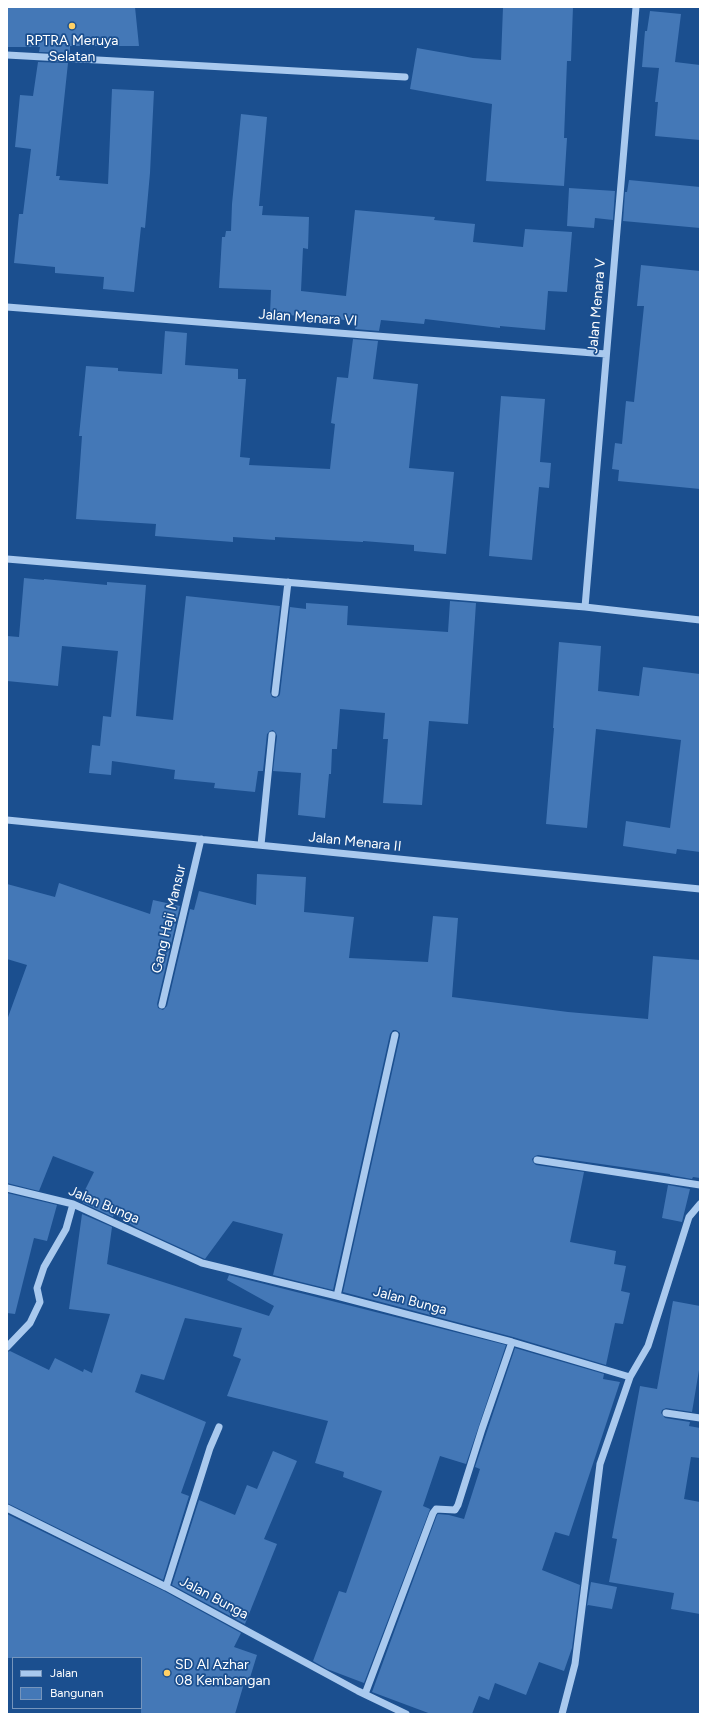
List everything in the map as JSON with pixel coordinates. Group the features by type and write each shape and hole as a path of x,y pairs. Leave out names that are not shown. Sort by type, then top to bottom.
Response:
{"street":[{"name":"Jalan Menara V","path":"584,607 636,7"},
{"path":"7,55 405,77"},
{"name":"Jalan Menara VI","path":"7,307 606,354"},
{"path":"7,559 584,607 700,620"},
{"path":"275,693 288,582"},
{"path":"261,845 272,735"},
{"name":"Jalan Menara II","path":"7,820 700,889"},
{"name":"Gang Haji Mansur","path":"162,1005 201,839"},
{"path":"337,1296 395,1035"},
{"path":"537,1160 700,1185"},
{"name":"Jalan Bunga","path":"7,1188 73,1204 202,1263 337,1296 512,1342 630,1377"},
{"path":"7,1347 30,1323 40,1302 37,1288 44,1267 66,1228 73,1204"},
{"path":"562,1714 575,1664 600,1464 630,1377 648,1346 689,1217 700,1204"},
{"path":"365,1694 433,1513 436,1510 455,1510 458,1505 482,1428 512,1342"},
{"path":"666,1413 700,1418"},
{"path":"166,1587 210,1448 219,1427"},
{"name":"Jalan Bunga","path":"7,1509 166,1587 365,1694 406,1714"}],"building":[{"name":"RPTRA Meruya Selatan","path":"7,7 135,7 139,46 70,46 70,53 39,52 40,47 7,47"},
{"path":"503,7 573,7 571,61 567,61 564,138 567,138 564,186 486,181 492,104 410,89 417,48 473,58 501,60"},
{"path":"650,11 681,14 675,62 700,65 700,140 655,136 658,102 655,102 659,68 642,67 645,31 647,31"},
{"path":"38,62 68,63 56,176 60,176 59,180 108,184 112,89 154,91 150,173 145,228 141,227 134,292 103,289 104,277 55,273 55,267 14,263 19,214 23,214 31,149 15,147 20,95 33,96"},
{"path":"241,114 267,117 259,206 263,206 262,215 309,217 308,249 303,248 301,291 346,296 355,210 435,217 434,220 475,224 473,242 523,247 525,229 572,232 567,292 548,291 545,330 500,326 500,328 425,319 424,324 381,320 379,331 355,329 356,321 335,318 270,314 271,290 219,288 222,237 225,237 226,231 231,231 232,204"},
{"path":"629,180 700,187 700,228 623,221 625,192 627,192"},
{"path":"569,188 615,191 613,220 595,218 594,228 567,226"},
{"path":"641,265 700,271 700,489 618,481 619,470 612,469 615,443 622,444 626,401 634,402 644,306 637,306"},
{"path":"165,331 187,333 185,365 238,369 238,379 246,379 240,457 250,458 249,465 330,469 335,424 331,423 337,377 348,378 353,339 378,341 373,379 418,384 409,468 454,472 446,554 414,551 414,545 363,541 275,537 275,540 233,537 233,542 155,536 156,524 76,519 82,436 79,436 86,366 118,368 118,371 162,374"},
{"path":"501,396 545,399 540,462 551,463 549,488 539,487 532,560 489,556"},
{"path":"24,578 107,585 107,582 146,585 136,716 173,720 186,596 280,606 270,692 272,697 275,698 280,694 290,607 306,609 306,603 348,606 347,625 448,632 450,601 476,603 468,724 429,721 422,805 383,803 388,739 383,739 385,713 340,709 337,749 332,749 331,774 329,774 325,818 298,815 301,773 273,771 277,736 273,730 267,734 263,771 258,771 255,792 214,788 215,783 174,779 175,770 112,761 111,775 89,773 92,745 100,746 103,716 111,717 118,651 62,646 58,686 7,681 7,636 19,637"},
{"path":"559,642 601,646 598,691 639,696 643,667 700,674 700,852 677,849 676,854 623,846 626,821 670,828 681,740 596,729 587,828 546,824"},
{"path":"257,874 306,877 304,912 354,917 349,958 428,962 433,916 458,918 452,997 568,1012 648,1019 653,956 700,960 700,1178 693,1177 692,1179 670,1174 538,1155 532,1159 536,1165 584,1172 570,1242 616,1251 614,1264 626,1266 621,1291 630,1293 623,1324 615,1323 606,1365 513,1337 343,1292 400,1036 400,1033 396,1030 393,1030 390,1034 333,1290 273,1275 283,1234 233,1221 205,1259 137,1228 114,1214 113,1217 83,1203 85,1190 94,1172 53,1156 39,1191 7,1183 7,1020 27,965 7,959 7,884 55,897 59,883 150,914 153,900 180,906 157,1004 158,1008 163,1010 167,1006 190,909 194,910 199,891 256,905"},
{"path":"668,1185 690,1189 682,1222 662,1218"},
{"path":"7,1193 57,1205 47,1241 34,1238 15,1314 7,1313"},
{"path":"82,1214 112,1227 107,1264 269,1316 274,1306 227,1280 229,1275 506,1345 466,1464 440,1456 423,1506 430,1509 364,1683 327,1669 313,1661 339,1591 346,1593 382,1491 343,1477 344,1472 315,1463 328,1421 227,1396 241,1359 233,1356 242,1328 185,1318 164,1380 141,1374 135,1392 206,1422 181,1493 189,1496 163,1580 7,1503 7,1352 10,1351 49,1370 55,1358 83,1372 84,1369 92,1373 110,1314 69,1309"},
{"path":"673,1301 700,1306 700,1364 692,1412 666,1408 662,1410 661,1413 665,1418 690,1422 689,1426 700,1428 700,1458 691,1457 684,1499 700,1502 700,1614 671,1609 674,1593 609,1582 617,1539 612,1538 640,1386 657,1389"},
{"path":"515,1348 604,1374 603,1379 620,1382 569,1536 555,1532 542,1570 580,1585 572,1648 564,1671 539,1662 526,1695 495,1683 489,1700 479,1696 472,1714 431,1714 372,1692 437,1515 449,1515 464,1519 480,1469 475,1467"},
{"path":"273,1451 297,1461 264,1539 277,1544 245,1624 172,1585 199,1500 235,1515 247,1485 257,1489"},
{"path":"7,1514 164,1591 241,1633 234,1647 257,1655 249,1681 245,1680 235,1714 141,1714 142,1657 7,1658"},
{"path":"591,1582 617,1587 612,1609 587,1606"}],"place":[{"name":"RPTRA Meruya Selatan","path":"72,26"},
{"name":"SD Al Azhar 08 Kembangan","path":"167,1673"}]}
